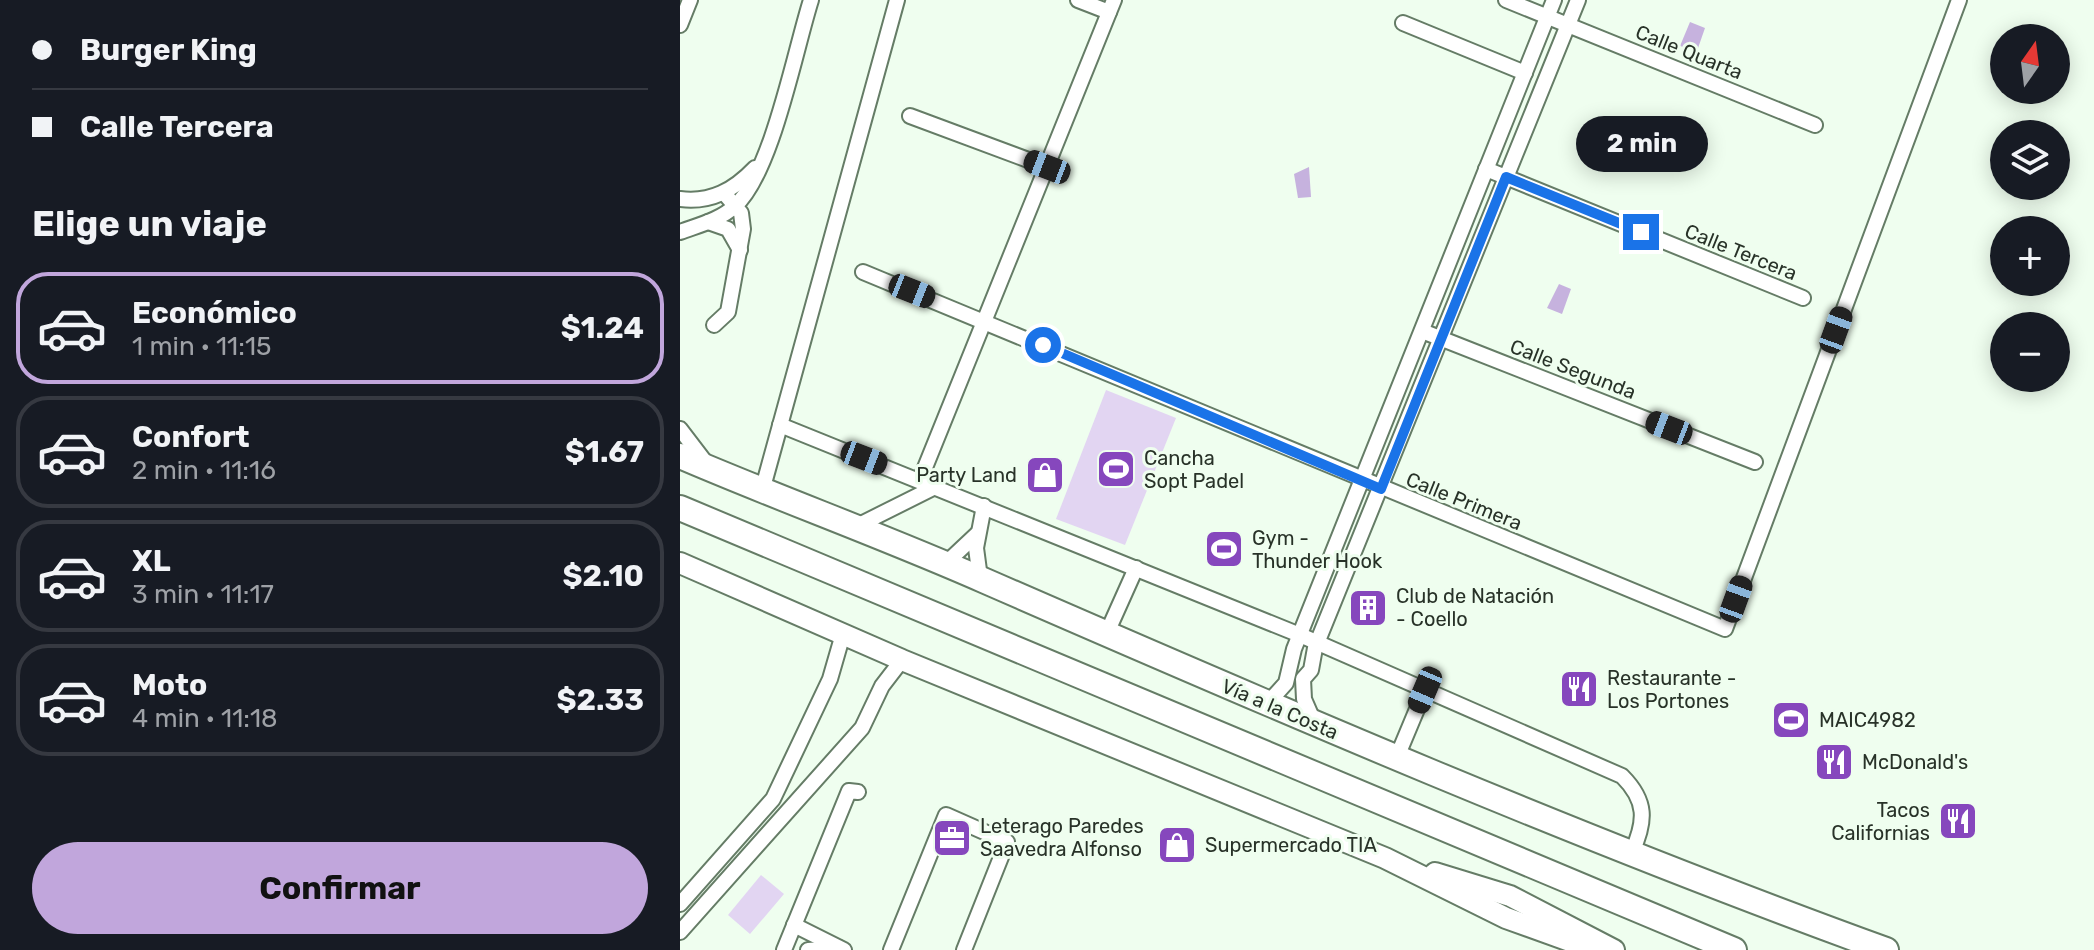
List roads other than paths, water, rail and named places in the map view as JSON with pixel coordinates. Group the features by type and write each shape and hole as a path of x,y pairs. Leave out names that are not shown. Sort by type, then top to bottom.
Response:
{"highway":[{"name":"Vía a la Costa","path":"680,456 980,578 1315,724 1801,919 1886,950"},
{"path":"680,508 1734,950"},
{"path":"1801,919 1862,950"}],"street":[{"path":"680,25 690,0"},
{"path":"680,232 708,222 736,205 748,189 776,125 811,0"},
{"path":"762,491 897,0"},
{"path":"920,480 1111,6 1078,0"},
{"name":"Calle Quarta","path":"1506,0 1815,125"},
{"path":"1267,704 1286,683 1300,635 1554,0"},
{"path":"1315,724 1304,699 1303,679 1311,670 1316,646 1578,0"},
{"name":"Calle Primera","path":"863,272 1725,629 1959,0"},
{"path":"1403,23 1525,73"},
{"path":"910,116 1047,167"},
{"path":"680,199 701,199 724,193 761,162"},
{"name":"Calle Tercera","path":"1486,169 1803,298"},
{"path":"714,325 728,312 743,221 736,205 724,193"},
{"path":"708,222 728,229 740,250"},
{"name":"Calle Segunda","path":"1422,331 1755,462"},
{"path":"780,425 1300,635 1316,646 1622,776 1642,804 1644,821 1632,852"},
{"path":"680,429 711,470"},
{"path":"855,527 937,486"},
{"path":"980,578 976,569 977,534 984,506"},
{"path":"944,565 977,534"},
{"path":"680,563 902,660 1385,858 1506,918 1595,950"},
{"path":"1106,635 1136,568"},
{"path":"680,904 773,799 830,679 843,634"},
{"path":"680,932 862,728 882,686 902,660"},
{"path":"1397,757 1425,690"},
{"path":"784,950 849,791 858,792"},
{"path":"891,950 946,815 1007,842 964,950"},
{"path":"1385,858 1510,896 1614,950"},
{"path":"794,925 841,949"},
{"path":"808,950 841,949"}],"place":[{"name":"Cancha Sopt Padel","path":"1116,469"},
{"name":"Party Land","path":"1045,475"},
{"name":"Gym - Thunder Hook","path":"1224,549"},
{"name":"Club de Natación - Coello","path":"1368,608"},
{"name":"Restaurante - Los Portones","path":"1579,689"},
{"name":"MAIC4982","path":"1791,720"},
{"name":"McDonald's","path":"1834,762"},
{"name":"Tacos Californias","path":"1958,821"},
{"name":"Leterago Paredes Saavedra Alfonso","path":"952,838"},
{"name":"Supermercado TIA","path":"1177,845"}]}
